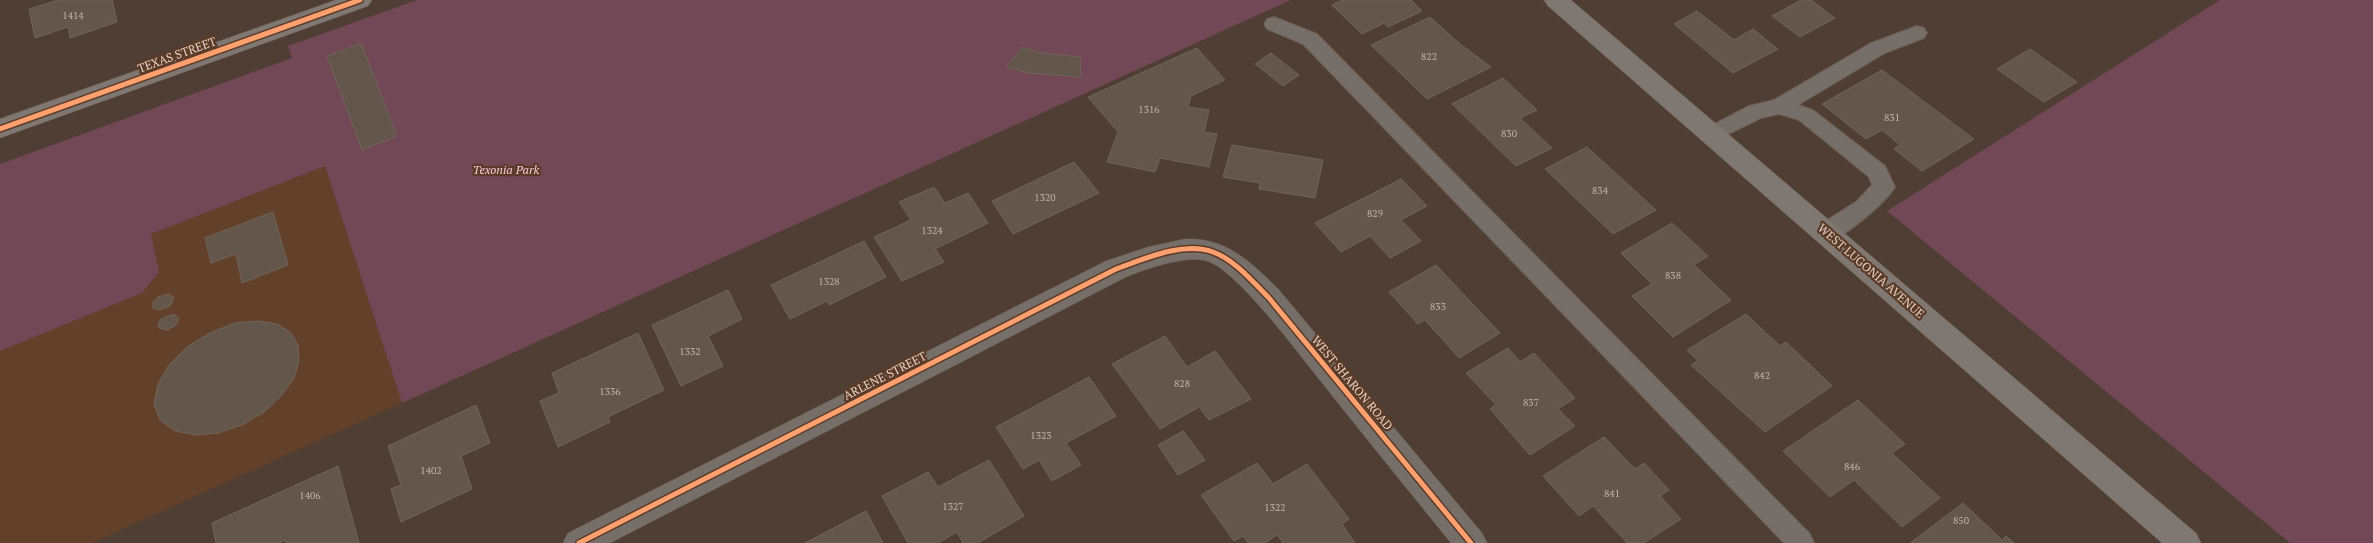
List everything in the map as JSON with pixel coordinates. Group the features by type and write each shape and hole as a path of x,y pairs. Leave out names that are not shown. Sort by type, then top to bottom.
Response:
{"main road":[{"name":"TEXAS STREET","path":"0,129 360,0"},
{"name":"WEST LUGONIA AVENUE","path":"1556,0 2185,543"}],"street":[{"name":"ARLENE STREET","path":"579,543 1116,269 1149,257 1206,250"},
{"name":"WEST SHARON ROAD","path":"1206,250 1232,263 1269,298 1471,543"}],"lane":[{"path":"1274,24 1310,39 1801,543"},
{"path":"1712,134 1756,110 1779,107 1878,48 1917,33"},
{"path":"1779,107 1806,115 1877,172 1884,187 1864,207 1826,232"}],"shaded area":[{"path":"325,166 402,403 92,543 0,543 0,351 142,293 159,272 151,234"}],"green space":[{"name":"Texonia Park","path":"417,0 1291,0 402,403 325,166 151,234 159,272 142,293 0,351 0,164 292,58 288,46"},
{"path":"2220,0 2373,0 2373,543 2290,543 1887,211"}],"building":[{"path":"58,0 112,0 117,22 70,38 68,27 35,38 29,9"},
{"path":"1343,0 1411,0 1422,11 1388,27 1384,23 1362,34 1332,5"},
{"path":"1801,0 1811,0 1835,18 1800,37 1772,16"},
{"path":"1697,11 1734,40 1753,29 1778,49 1733,73 1674,24"},
{"path":"1430,17 1460,44 1491,67 1427,99 1371,45"},
{"path":"361,43 397,136 362,150 327,56"},
{"path":"1023,47 1041,53 1080,57 1081,77 1028,73 1006,67"},
{"path":"1197,48 1225,80 1191,96 1188,107 1209,110 1204,132 1217,134 1209,167 1160,158 1155,172 1107,162 1118,132 1088,97"},
{"path":"2030,49 2077,82 2044,102 1997,69"},
{"path":"1271,53 1299,75 1283,86 1255,64"},
{"path":"1882,70 1974,139 1922,171 1894,149 1900,145 1882,130 1866,139 1822,104"},
{"path":"1503,78 1537,110 1520,118 1552,148 1516,166 1452,104"},
{"path":"1232,145 1323,160 1315,198 1259,189 1260,183 1223,177"},
{"path":"1587,147 1656,210 1613,234 1545,169"},
{"path":"1074,162 1099,193 1013,234 992,201"},
{"path":"1401,179 1427,206 1401,220 1421,241 1390,258 1370,236 1341,252 1315,223"},
{"path":"934,187 945,203 968,193 988,223 935,249 944,262 902,281 874,237 911,220 899,202"},
{"path":"273,212 288,265 242,283 236,254 211,263 205,238"},
{"path":"1672,223 1708,256 1694,265 1731,300 1673,337 1632,296 1652,284 1621,253"},
{"path":"864,241 886,277 829,305 827,301 790,319 771,285"},
{"path":"1436,265 1500,333 1459,358 1425,320 1418,324 1389,292"},
{"path":"728,290 742,319 708,336 723,366 681,386 652,325"},
{"path":"169,294 174,298 170,306 160,310 153,308 153,302 158,297"},
{"path":"174,314 179,319 176,325 167,330 159,328 158,324 161,319"},
{"path":"1746,314 1780,346 1786,342 1832,386 1765,432 1691,365 1698,361 1687,350"},
{"path":"258,321 277,324 290,332 298,345 299,361 294,378 281,396 264,412 242,425 218,433 196,435 175,431 160,420 154,404 158,384 169,365 187,347 210,333 235,323"},
{"path":"638,333 664,390 608,417 610,422 558,447 540,401 559,393 552,373"},
{"path":"1165,336 1187,367 1215,351 1251,399 1209,420 1199,407 1160,429 1112,364"},
{"path":"1508,348 1520,362 1534,353 1575,398 1558,409 1575,426 1530,455 1490,409 1496,405 1466,373"},
{"path":"1089,377 1116,416 1066,443 1081,465 1052,481 1039,460 1023,469 996,427"},
{"path":"1858,400 1905,444 1892,453 1940,498 1902,527 1854,480 1830,497 1783,451"},
{"path":"476,405 490,443 461,456 472,489 401,522 391,489 401,485 388,446"},
{"path":"1183,431 1205,460 1178,475 1158,445"},
{"path":"1604,437 1635,469 1644,463 1669,490 1660,496 1681,519 1644,543 1627,543 1593,506 1579,516 1543,476"},
{"path":"989,460 1024,516 978,543 963,543 957,532 938,543 908,543 882,496 928,472 938,487"},
{"path":"1257,463 1273,484 1307,464 1349,519 1342,524 1355,543 1283,543 1277,535 1265,543 1248,543 1243,536 1234,541 1201,495"},
{"path":"338,466 359,543 286,543 285,540 279,543 216,543 212,523"},
{"path":"1963,503 2002,540 2006,536 2014,543 1910,543"},
{"path":"866,511 883,543 805,543"}],"cycle path":[{"path":"0,129 360,0"},
{"path":"579,543 1116,269 1160,255 1196,249 1214,252 1231,262 1269,298 1471,543"}]}
